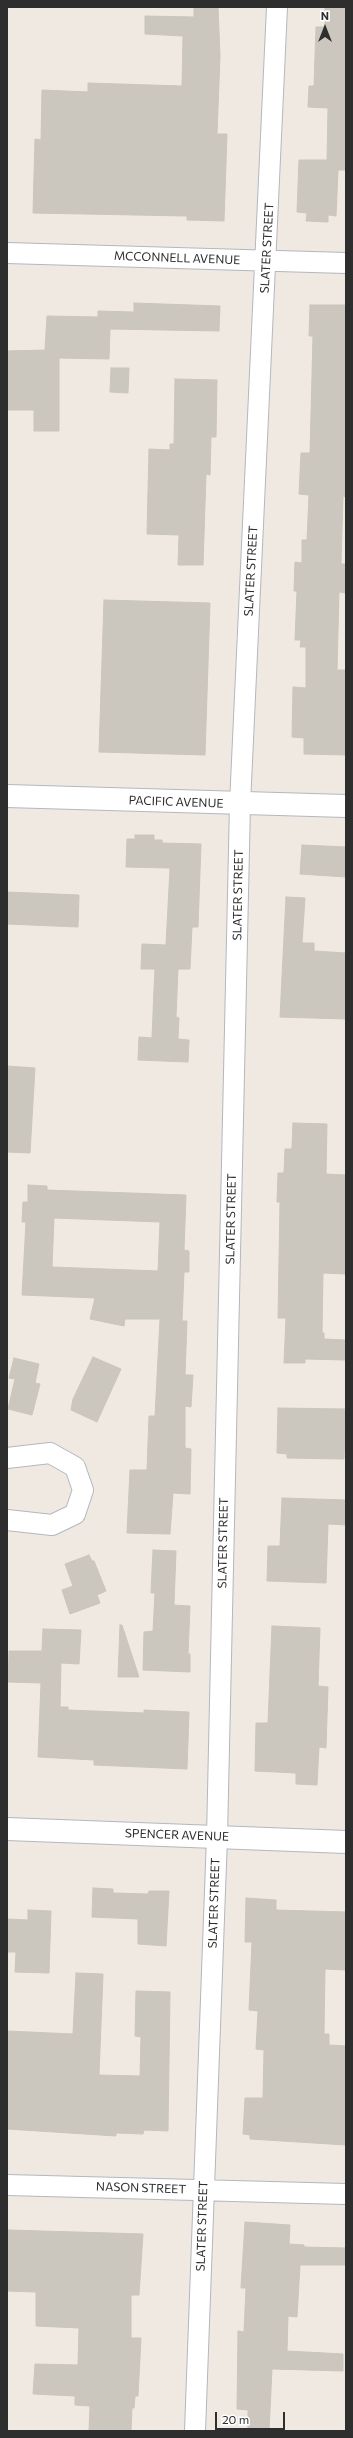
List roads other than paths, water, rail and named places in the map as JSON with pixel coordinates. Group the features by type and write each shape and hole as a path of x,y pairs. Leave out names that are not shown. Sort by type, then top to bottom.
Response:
{"street":[{"name":"SLATER STREET","path":"195,2431 217,1836 240,804 277,7"},
{"name":"MCCONNELL AVENUE","path":"7,253 346,263"},
{"name":"PACIFIC AVENUE","path":"7,796 346,806"},
{"path":"7,1458 50,1453 75,1467 84,1490 75,1514 52,1525 7,1520"},
{"name":"SPENCER AVENUE","path":"7,1829 346,1842"},
{"name":"NASON STREET","path":"7,2184 346,2194"}]}
